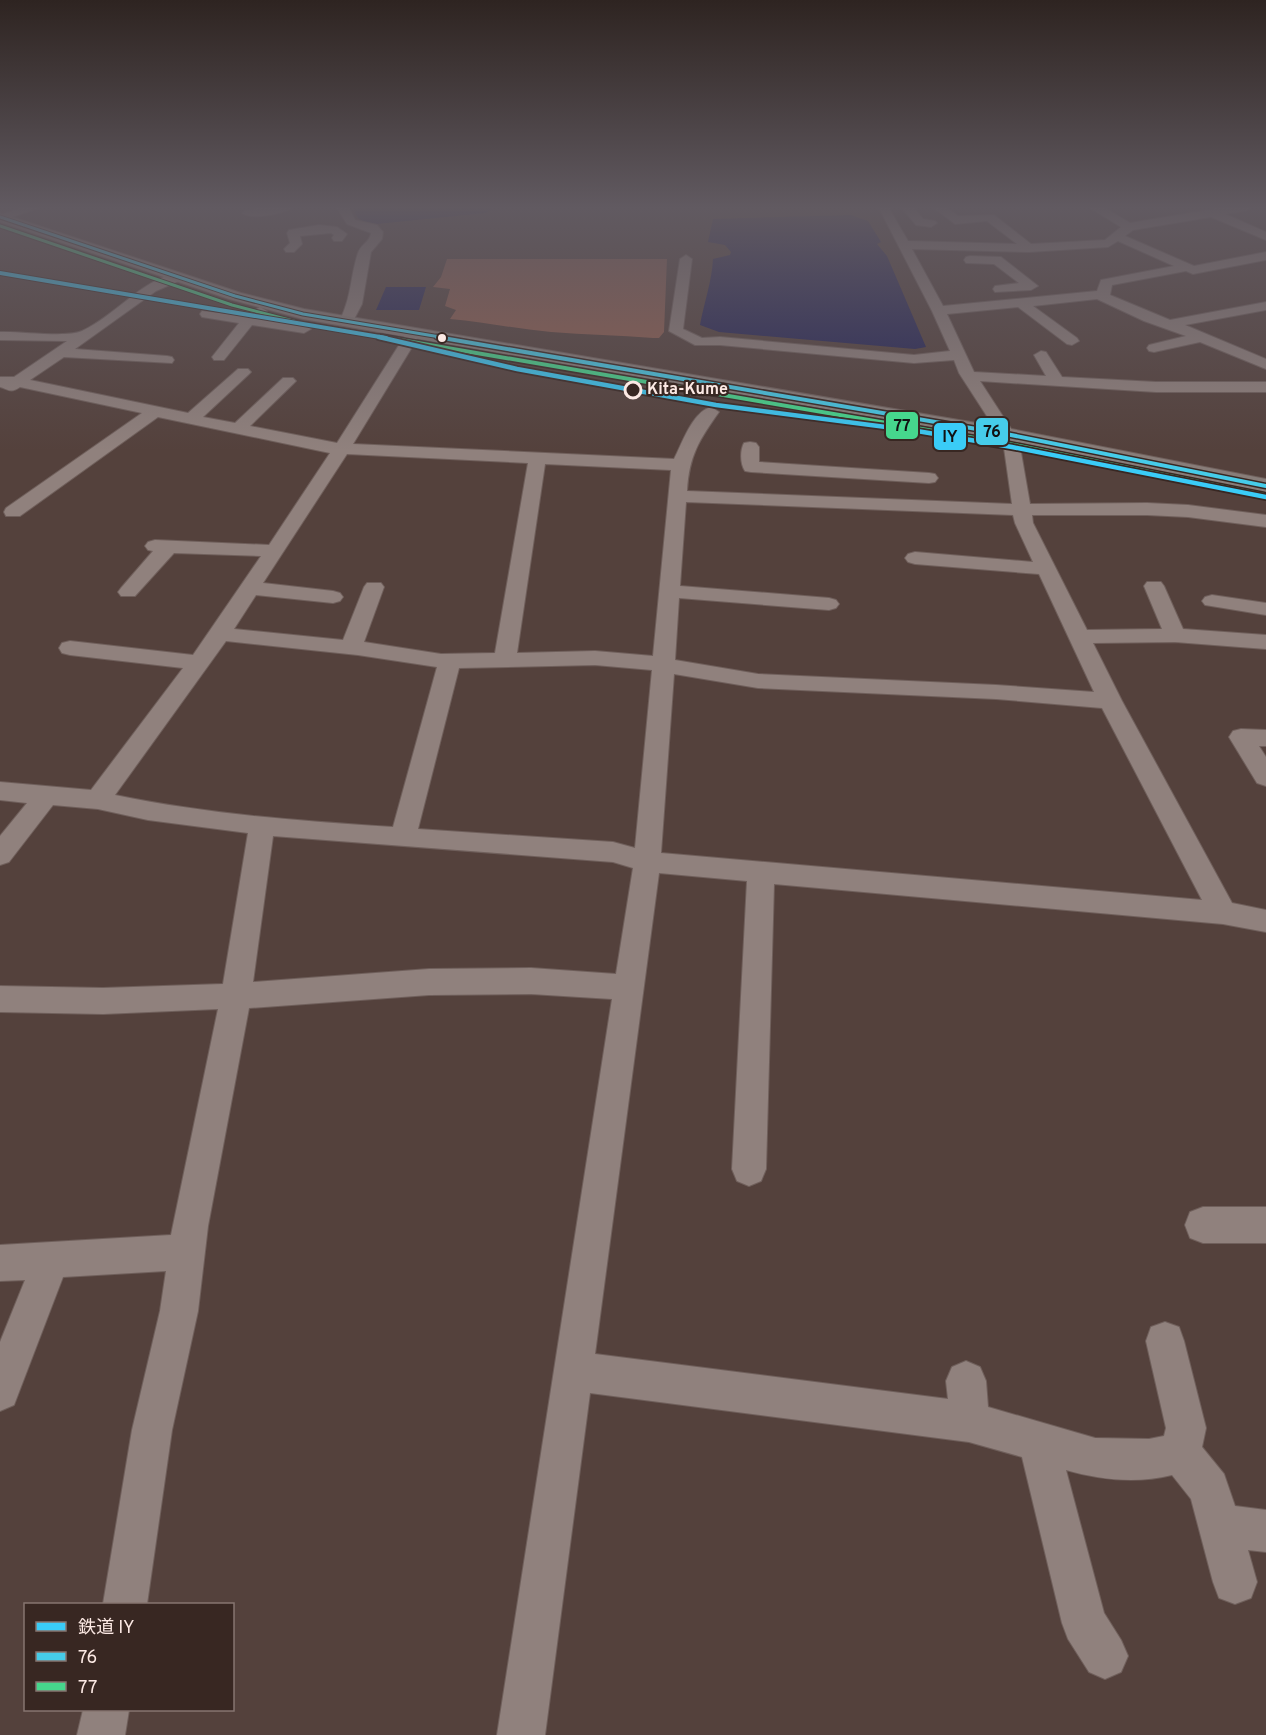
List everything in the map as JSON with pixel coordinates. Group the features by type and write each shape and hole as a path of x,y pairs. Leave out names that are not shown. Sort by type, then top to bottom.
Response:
{"main road":[{"path":"216,289 269,305 346,322 1006,434 1266,486"}],"street":[{"path":"0,394 150,289"},
{"path":"346,322 355,304 358,289"},
{"path":"682,289 676,331 700,342 720,341 914,359 958,355"},
{"path":"935,289 939,311 958,355 1012,447 1024,523 1110,701 1223,914"},
{"path":"987,290 998,289"},
{"path":"939,311 1099,295 1105,293 1105,289"},
{"path":"1099,295 1149,318 1203,337 1266,364"},
{"path":"1021,303 1071,341"},
{"path":"219,357 248,319 269,305"},
{"path":"1169,324 1266,306"},
{"path":"207,314 304,329"},
{"path":"98,800 220,634 341,450 413,334"},
{"path":"0,336 20,335 31,338 82,336"},
{"path":"1154,348 1203,337"},
{"path":"61,352 167,360"},
{"path":"1041,355 1057,381"},
{"path":"1120,370 1133,386"},
{"path":"191,419 243,372"},
{"path":"969,376 1133,386 1266,387"},
{"path":"238,429 288,381"},
{"path":"0,382 18,382 341,450 680,465"},
{"path":"13,512 156,411"},
{"path":"521,1735 647,862 680,465 702,422 711,412"},
{"path":"750,447 751,468 927,474 941,507"},
{"path":"505,660 537,458"},
{"path":"678,496 1022,510 1147,509 1188,511 1266,521"},
{"path":"128,592 162,546 274,551"},
{"path":"915,558 1046,569"},
{"path":"351,647 374,586"},
{"path":"1154,586 1175,635"},
{"path":"250,588 333,597"},
{"path":"671,591 830,604"},
{"path":"1212,601 1266,609"},
{"path":"220,634 351,647 420,659 450,661 595,658 647,662 665,667 758,681 996,692 1110,701"},
{"path":"1079,637 1175,635 1266,642"},
{"path":"70,648 199,663"},
{"path":"403,838 450,661"},
{"path":"1266,738 1241,737 1266,777"},
{"path":"0,790 98,800 148,811 306,831 613,852 647,862 1223,914 1266,921"},
{"path":"0,855 47,795"},
{"path":"125,1603 152,1430 179,1311 190,1226 236,996 262,825"},
{"path":"749,1169 761,872"},
{"path":"0,999 103,1001 236,996 429,982 531,981 629,988"},
{"path":"1203,1225 1266,1225"},
{"path":"0,1263 187,1252"},
{"path":"1,1384 51,1260"},
{"path":"1166,1341 1186,1428 1180,1452"},
{"path":"574,1371 969,1422 1095,1458 1149,1460 1180,1452"},
{"path":"966,1381 969,1422"},
{"path":"1038,1440 1084,1623 1105,1656"},
{"path":"1180,1452 1209,1489 1235,1582"},
{"path":"1220,1525 1266,1531"},
{"path":"101,1735 106,1711"}],"shaded area":[{"path":"385,289 425,289 419,310 376,310"},
{"path":"450,289 666,289 664,332 659,338 576,334 450,319 456,310 445,306"},
{"path":"709,289 901,289 926,347 915,349 719,332 700,325"}],"rail line":[{"name":"IY","path":"96,289 371,335 517,369 716,405 917,431 1012,447 1266,497"}],"transit line":[{"name":"77","path":"185,289 232,305 301,323 1004,443 1264,495"},
{"name":"76","path":"214,289 303,314 1006,434 1266,486"}],"place":[{"name":"Kita-Kume","path":"633,390"}]}
